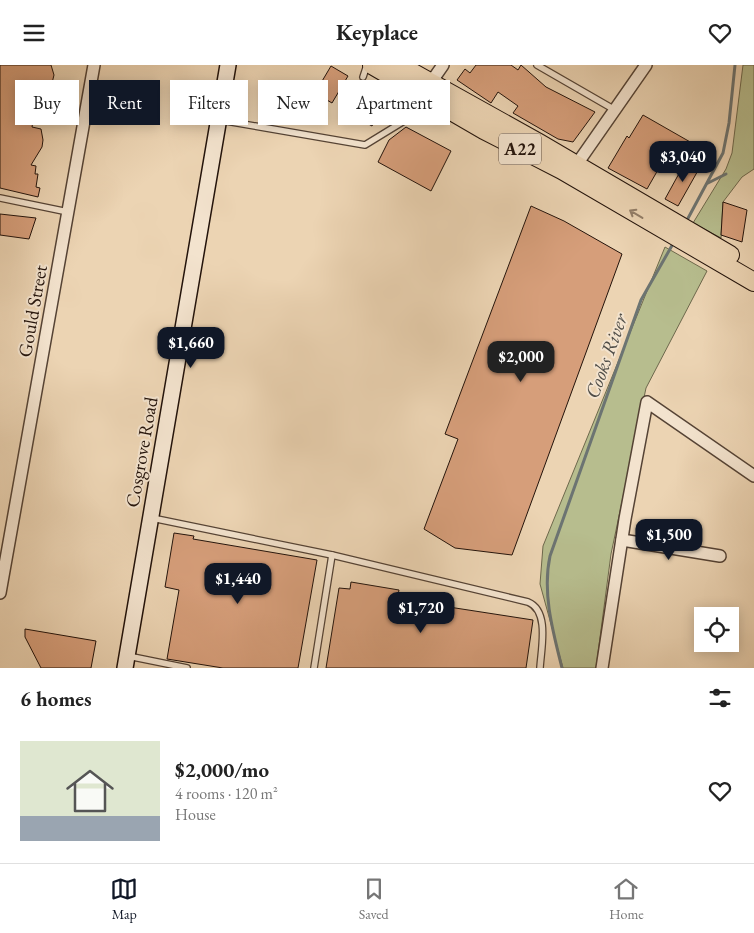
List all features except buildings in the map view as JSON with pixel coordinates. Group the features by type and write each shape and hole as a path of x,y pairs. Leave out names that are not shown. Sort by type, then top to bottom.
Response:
{"highway":[{"name":"A22","path":"399,65 416,80"},
{"name":"A22","path":"368,71 398,80"},
{"name":"A22","path":"450,101 577,165 660,222"},
{"name":"A22","path":"450,103 562,170 698,244 754,282"},
{"name":"A22","path":"698,244 754,268"}],"main road":[{"name":"Cosgrove Road","path":"225,80 228,65"},
{"name":"Cosgrove Road","path":"126,662 217,125"}],"street":[{"name":"Gould Street","path":"0,593 94,65"},
{"path":"433,80 443,65"},
{"path":"577,165 646,65"},
{"path":"602,668 622,540 647,402 754,476"},
{"path":"622,540 720,556"}],"lane":[{"path":"367,65 368,71"},
{"path":"536,65 615,109"},
{"path":"247,125 365,145 398,125"},
{"path":"0,199 68,212"},
{"path":"150,517 332,555 532,604 540,616 542,636 540,668"},
{"path":"314,668 332,555"},
{"path":"126,662 187,668"}],"green space":[{"path":"743,65 754,65 754,169 742,177 723,202 721,238 693,223 726,169 732,153"},
{"path":"665,247 707,271 646,388 611,554 596,668 563,668 540,584 543,546"}],"waterway":[{"name":"Cooks River","path":"686,222 723,153 729,123 735,65"},
{"path":"708,183 726,174"},
{"name":"Cooks River","path":"562,668 552,626 548,598 547,584 550,556 641,300 674,242"}]}
